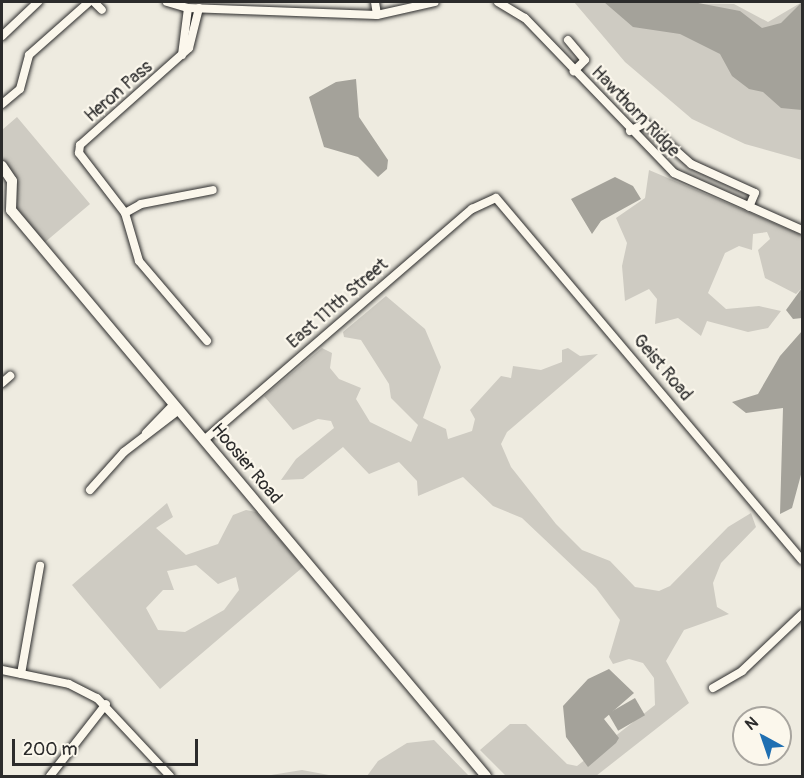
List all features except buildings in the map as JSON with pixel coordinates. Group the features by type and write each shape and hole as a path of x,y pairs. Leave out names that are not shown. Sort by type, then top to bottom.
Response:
{"street":[{"path":"2,36 39,2"},
{"path":"2,104 20,90 29,55 89,2"},
{"path":"94,2 102,10"},
{"path":"167,2 188,8 378,15 435,2"},
{"path":"242,11 243,2"},
{"path":"375,2 378,15"},
{"name":"Hawthorn Ridge","path":"498,2 525,18 630,130 674,173 802,228"},
{"path":"182,55 188,8"},
{"name":"Heron Pass","path":"125,213 79,153 81,145 182,55 192,42 199,8"},
{"path":"568,40 585,60 574,71"},
{"path":"630,130 645,123 691,164 755,193 749,207"},
{"name":"Hoosier Road","path":"2,166 12,182 11,210 486,777"},
{"path":"207,341 139,261 125,213 141,204 213,190"},
{"name":"East 111th Street","path":"204,440 472,209 496,198"},
{"name":"Geist Road","path":"496,198 802,560"},
{"path":"2,383 10,376"},
{"path":"90,490 146,433 176,407"},
{"path":"21,674 40,566"},
{"path":"714,688 800,624 802,615"},
{"path":"2,670 69,684 106,704 170,777"},
{"path":"50,777 106,704"}],"shaded area":[{"path":"574,2 734,4 768,22 802,2 802,160 745,144 692,119 625,62"},
{"path":"604,2 693,2 740,11 762,28 781,23 802,2 802,110 781,108 763,92 749,89 732,76 720,54 680,34 633,27"},
{"path":"356,79 359,117 388,160 387,169 378,177 358,157 324,147 309,97 336,82"},
{"path":"17,117 90,204 44,243 12,205 16,177 2,161 2,130"},
{"path":"649,170 802,235 802,288 796,294 765,278 758,250 770,239 767,232 753,234 752,250 739,246 725,253 708,293 726,309 759,306 781,311 768,328 748,332 707,321 701,336 678,318 655,324 657,299 649,289 625,301 622,266 627,243 616,218 645,198"},
{"path":"615,177 633,186 641,199 601,221 592,234 571,199"},
{"path":"802,288 802,318 793,319 786,310"},
{"path":"386,296 425,329 441,367 423,418 446,429 448,439 472,431 475,419 470,410 501,376 511,378 513,366 541,370 562,362 562,350 568,348 580,356 598,354 507,432 501,444 511,467 556,524 582,550 610,561 635,587 659,591 670,586 728,527 751,513 756,527 721,563 713,583 717,607 729,614 684,630 666,661 689,703 596,776 506,776 480,750 510,724 526,724 567,764 577,766 655,705 654,678 643,663 629,659 613,664 609,657 620,620 596,588 522,518 493,506 463,477 418,496 417,481 399,462 369,474 343,447 303,479 281,480 296,459 334,428 331,421 318,419 293,430 264,396 322,348 332,353 330,368 339,379 361,388 356,399 370,422 411,442 418,425 391,398 389,384 361,340 344,337 343,332"},
{"path":"802,331 802,471 792,508 780,514 783,408 746,413 732,402 758,394 780,356"},
{"path":"167,503 173,517 156,528 186,555 218,544 233,515 246,510 256,512 303,567 160,689 72,585","holes":["196,565 218,584 236,577 239,590 224,610 185,632 158,630 146,608 163,590 174,590 167,571"]},
{"path":"609,669 634,693 604,719 619,738 588,767 566,737 563,706 588,679"},
{"path":"635,698 645,715 618,731 608,714"},
{"path":"434,740 469,776 367,776 378,761 407,743"},
{"path":"302,770 334,776 265,776"}]}
